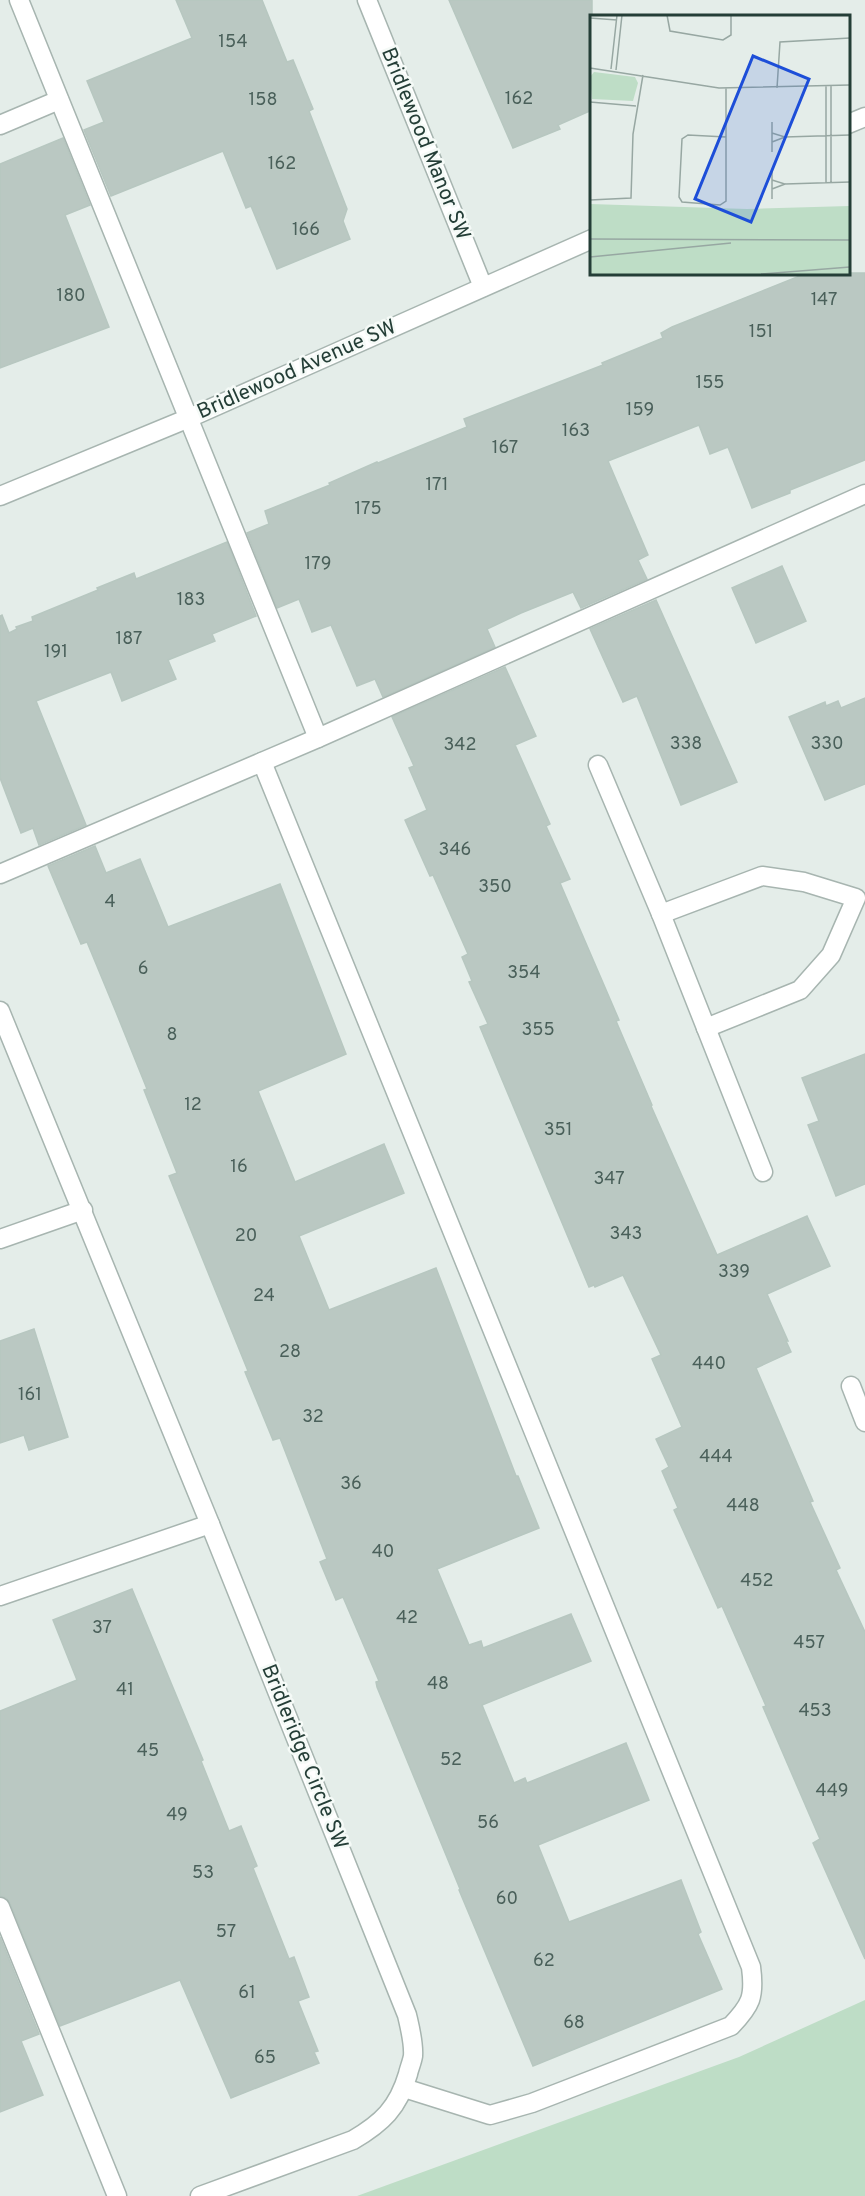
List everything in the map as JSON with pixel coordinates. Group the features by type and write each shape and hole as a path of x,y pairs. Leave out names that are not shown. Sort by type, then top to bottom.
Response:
{"street":[{"path":"19,0 318,738"},
{"name":"Bridlewood Manor SW","path":"367,0 483,287"},
{"path":"0,125 59,100"},
{"path":"850,124 865,117"},
{"name":"Bridlewood Avenue SW","path":"0,496 189,418 590,240"},
{"path":"0,874 318,738 865,494"},
{"path":"262,762 751,1967 753,1981 753,1996 747,2010 731,2026 532,2103 490,2115 404,2088"},
{"path":"598,765 661,914 764,1172"},
{"path":"661,914 762,876 804,882 861,896 831,955 800,990 706,1028"},
{"name":"Bridleridge Circle SW","path":"0,1011 210,1524 407,2015 412,2036 413,2057 400,2098 374,2128 353,2140 200,2196"},
{"path":"0,1239 82,1210"},
{"path":"851,1386 865,1422"},
{"path":"0,1596 210,1524"},
{"path":"0,1906 117,2196"}],"green space":[{"path":"865,2000 865,2196 357,2196 739,2057"}],"building":[{"path":"176,0 262,0 287,62 293,60 313,109 309,111 347,209 343,221 350,239 277,269 251,206 246,208 223,151 111,196 84,130 104,122 87,81 192,38"},
{"path":"449,0 592,0 590,111 558,125 560,129 513,148"},
{"path":"63,138 90,205 65,215 109,327 0,368 0,164"},
{"path":"865,273 865,460 752,508 728,447 710,454 699,425 608,461 648,555 638,560 647,579 581,608 573,592 521,613 487,629 495,647 383,697 375,679 357,686 331,625 312,632 299,599 277,608 247,533 269,524 265,511 330,485 329,483 377,462 467,427 464,419 603,365 602,363 663,338 661,333 804,274"},
{"path":"227,542 256,616 212,634 215,641 168,660 176,679 122,701 111,672 36,701 86,825 39,845 33,828 21,833 0,778 0,616 2,615 9,633 17,629 16,627 33,621 32,617 98,590 97,588 134,573 136,579"},
{"path":"782,566 806,621 756,643 732,588"},
{"path":"656,600 737,782 681,805 637,696 623,702 590,629"},
{"path":"505,667 536,736 515,745 550,824 546,826 570,879 560,883 619,1020 616,1021 651,1106 717,1255 807,1216 830,1266 767,1294 791,1352 756,1368 813,1501 810,1502 840,1568 836,1570 865,1632 865,1959 813,1843 820,1839 763,1707 766,1706 722,1606 718,1608 674,1510 678,1508 662,1471 669,1467 656,1439 682,1427 652,1359 661,1355 623,1275 595,1287 594,1285 589,1287 480,1027 488,1024 469,982 472,981 462,957 468,954 433,875 430,876 405,820 427,810 409,768 414,766 392,717"},
{"path":"865,698 865,784 825,800 789,717 825,702 826,706 838,701 841,708"},
{"path":"95,846 106,873 140,859 168,927 280,884 346,1054 258,1091 295,1182 384,1144 404,1193 299,1236 329,1310 436,1268 516,1476 518,1476 539,1528 437,1569 469,1645 481,1641 483,1648 571,1614 591,1661 482,1705 514,1783 525,1778 527,1783 626,1743 649,1800 538,1845 569,1922 681,1880 701,1932 698,1934 722,1989 533,2066 377,1687 376,1682 379,1681 343,1597 336,1600 320,1562 327,1559 280,1438 273,1440 245,1372 248,1371 169,1176 177,1173 144,1090 147,1089 87,942 81,944 48,866"},
{"path":"865,1054 865,1184 836,1196 808,1125 819,1121 802,1078"},
{"path":"34,1329 68,1437 29,1450 24,1435 0,1443 0,1341"},
{"path":"132,1589 203,1760 201,1761 229,1831 241,1826 257,1866 253,1868 289,1959 294,1957 309,1997 298,2001 318,2051 314,2052 319,2063 231,2098 180,1980 60,2026 10,1903 6,1898 0,1896 0,1711 77,1680 53,1620"},
{"path":"0,1937 39,2034 21,2041 43,2095 0,2112"}]}
